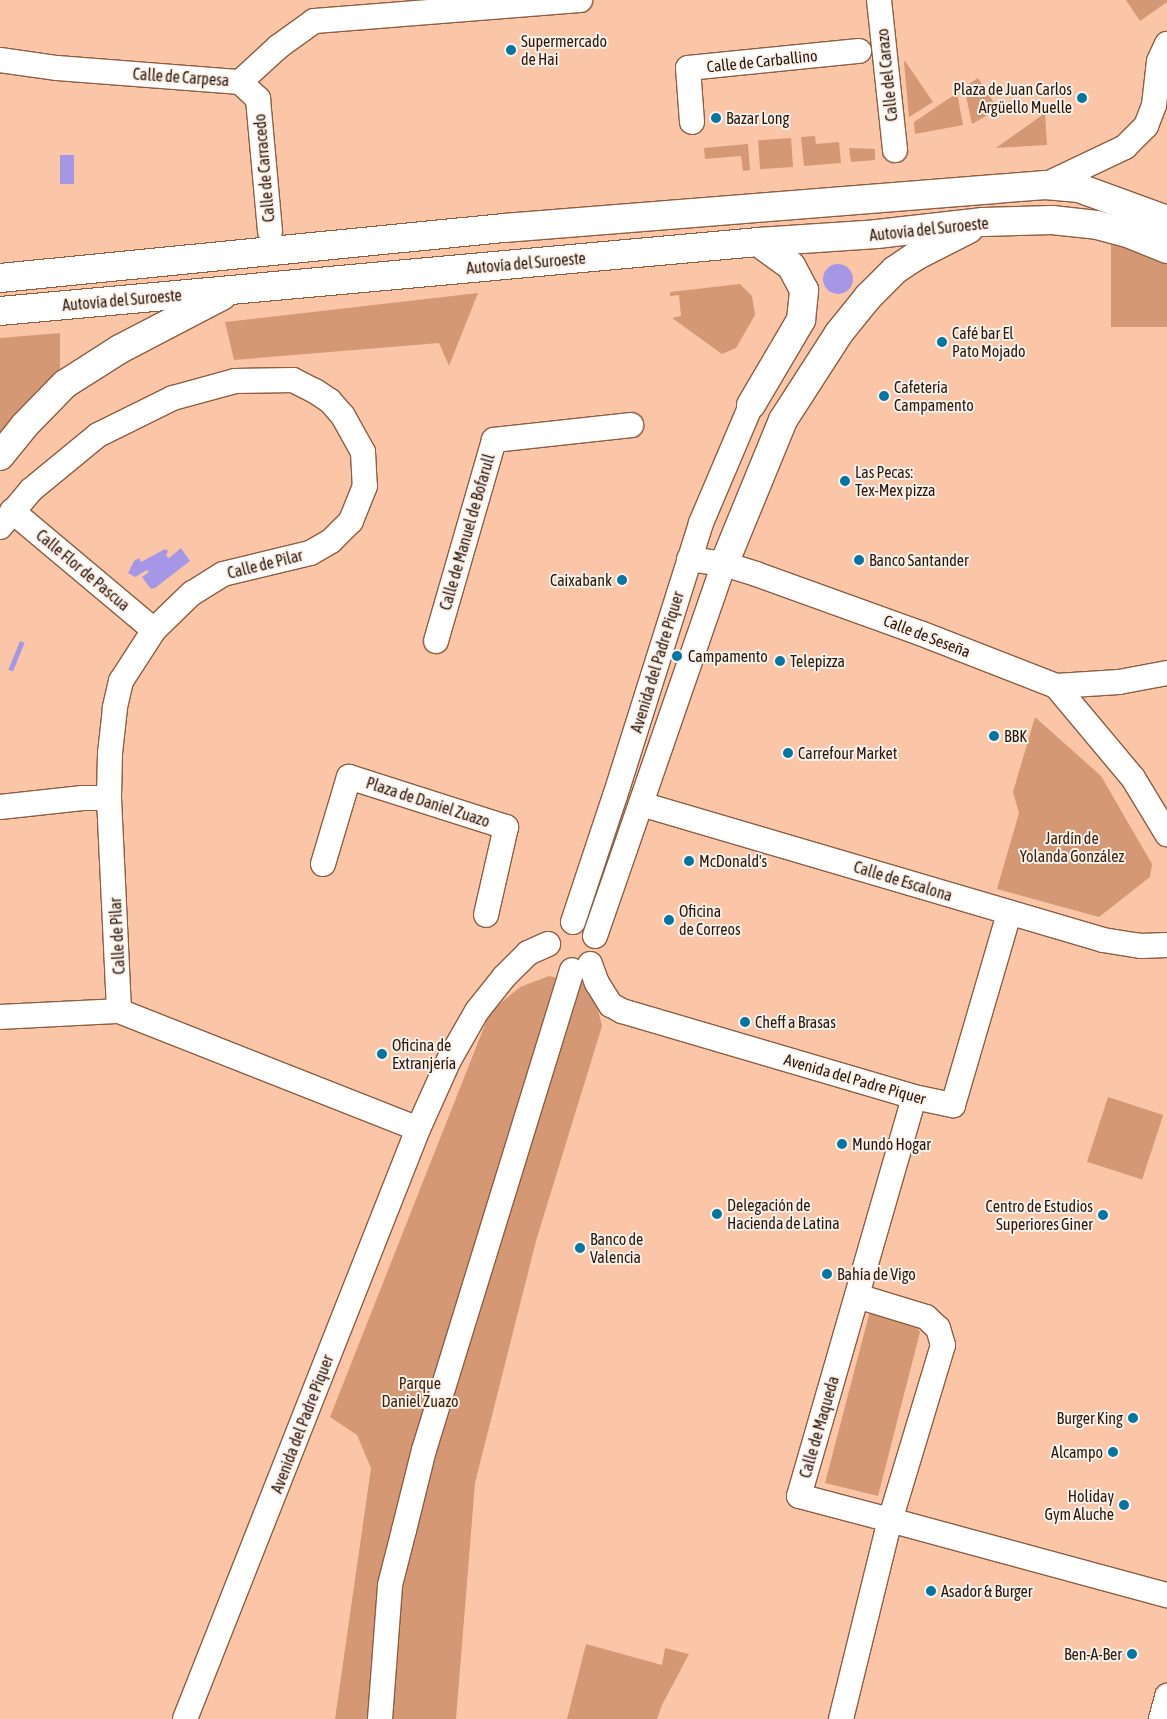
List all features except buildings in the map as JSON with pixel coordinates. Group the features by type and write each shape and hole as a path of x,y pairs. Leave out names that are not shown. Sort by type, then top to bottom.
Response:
{"highway":[{"name":"Autovía del Suroeste","path":"0,278 504,228 1045,184 1078,188 1167,220"},
{"name":"Autovía del Suroeste","path":"0,311 758,242 877,234 983,222 1052,220 1097,225 1130,234 1167,249"},
{"path":"724,564 783,420 839,334 868,297 895,270 916,256 983,222"},
{"path":"751,405 801,320 804,290 791,266 758,242"},
{"path":"0,456 24,426 65,384 120,349 237,289"},
{"path":"775,364 806,384"}],"street":[{"name":"Calle de Carpesa","path":"0,60 57,68 240,82 278,47 314,21 580,0"},
{"name":"Calle del Carazo","path":"880,0 895,150"},
{"path":"1045,184 1125,147 1146,126 1154,105 1159,61 1167,44"},
{"name":"Calle de Carballino","path":"692,122 688,68 859,51"},
{"name":"Calle de Carracedo","path":"240,82 258,99 270,231"},
{"name":"Calle de Pilar","path":"6,519 51,473 98,435 173,398 235,381 293,380 330,401 343,416 363,452 365,486 351,521 331,541 310,553 223,574 192,593 154,630 121,682 114,708 109,798 119,1011"},
{"name":"Avenida del Padre Piquer","path":"573,922 616,796 701,523 751,405"},
{"name":"Calle de Manuel de Bofarull","path":"436,641 494,440 631,425"},
{"name":"Calle Flor de Pascua","path":"6,519 154,630"},
{"name":"Calle de Seseña","path":"689,559 724,564 920,633 1056,686 1119,682 1167,673"},
{"name":"Avenida del Padre Piquer","path":"595,936 724,564"},
{"path":"1056,686 1133,778 1167,834"},
{"name":"Plaza de Daniel Zuazo","path":"324,864 349,777 506,827 486,915"},
{"path":"0,807 83,798 109,798"},
{"name":"Calle de Escalona","path":"641,804 1104,940 1141,946 1167,945"},
{"name":"Avenida del Padre Piquer","path":"581,967 597,983 611,1005 622,1011 914,1097 953,1105 1009,913"},
{"path":"380,1719 390,1584 424,1450 581,967 597,951 595,936 586,926 573,922 561,925 552,933 548,944 551,959 562,969 581,967"},
{"name":"Avenida del Padre Piquer","path":"185,1719 418,1129 449,1060 477,1012 504,978 528,953 548,944"},
{"path":"0,1017 119,1011 418,1129"},
{"name":"Calle de Maqueda","path":"914,1097 799,1496 1167,1595"},
{"path":"841,1719 890,1520 943,1345 938,1328 926,1316 857,1296"},
{"path":"1161,1719 1167,1696"}],"green space":[{"path":"1126,0 1167,0 1167,2 1140,21"},
{"path":"904,62 933,102 909,117"},
{"path":"978,78 998,109 972,124 964,87"},
{"path":"957,93 963,125 915,134 914,122"},
{"path":"1045,113 1047,145 996,148"},
{"path":"815,136 816,144 839,142 841,163 804,166 801,137"},
{"path":"791,138 793,167 760,169 758,140"},
{"path":"748,144 750,170 743,171 741,156 705,159 704,148"},
{"path":"849,148 875,149 875,160 851,162"},
{"path":"1111,244 1167,244 1167,327 1111,327"},
{"path":"740,284 752,296 755,315 736,348 722,354 672,318 681,316 679,295 670,296 670,292"},
{"path":"478,293 449,366 439,343 234,360 225,322"},
{"path":"60,333 60,384 0,437 0,338"},
{"name":"Jardín de Yolanda González","path":"1035,717 1101,776 1152,864 1150,877 1099,917 997,889 1019,813 1013,792"},
{"name":"Parque Daniel Zuazo","path":"549,976 586,984 597,1006 602,1026 536,1241 475,1483 456,1719 335,1719 371,1468 357,1435 330,1417 490,1012 520,987"},
{"path":"1108,1097 1163,1115 1142,1180 1087,1162"},
{"path":"870,1311 913,1322 920,1332 878,1496 825,1483"},
{"path":"586,1644 662,1665 665,1648 689,1654 662,1705 657,1719 567,1719"}],"shaded area":[{"path":"60,155 74,155 74,184 60,184"},
{"path":"838,264 849,268 853,279 849,290 838,294 827,290 823,279 827,268"},
{"path":"181,548 190,561 155,588 151,589 142,577 149,572 147,570 135,577 128,573 134,561 139,558 141,562 165,549 168,551 166,556 169,558"},
{"path":"20,641 25,643 13,672 8,670"}],"place":[{"name":"Supermercado de Hai","path":"511,50"},
{"name":"Plaza de Juan Carlos Argüello Muelle","path":"1082,98"},
{"name":"Bazar Long","path":"716,118"},
{"name":"Café bar El Pato Mojado","path":"942,342"},
{"name":"Cafetería Campamento","path":"884,396"},
{"name":"Las Pecas: Tex-Mex pizza","path":"845,481"},
{"name":"Banco Santander","path":"859,560"},
{"name":"Caixabank","path":"622,580"},
{"name":"Campamento","path":"677,656"},
{"name":"Telepizza","path":"780,661"},
{"name":"BBK","path":"994,736"},
{"name":"Carrefour Market","path":"788,753"},
{"name":"McDonald's","path":"689,861"},
{"name":"Oficina de Correos","path":"669,920"},
{"name":"Cheff a Brasas","path":"745,1022"},
{"name":"Oficina de Extranjería","path":"382,1054"},
{"name":"Mundo Hogar","path":"842,1144"},
{"name":"Delegación de Hacienda de Latina","path":"717,1214"},
{"name":"Centro de Estudios Superiores Giner","path":"1103,1215"},
{"name":"Banco de Valencia","path":"580,1248"},
{"name":"Bahía de Vigo","path":"827,1274"},
{"name":"Burger King","path":"1133,1418"},
{"name":"Alcampo","path":"1113,1452"},
{"name":"Holiday Gym Aluche","path":"1124,1505"},
{"name":"Asador & Burger","path":"931,1591"},
{"name":"Ben-A-Ber","path":"1132,1654"}]}
